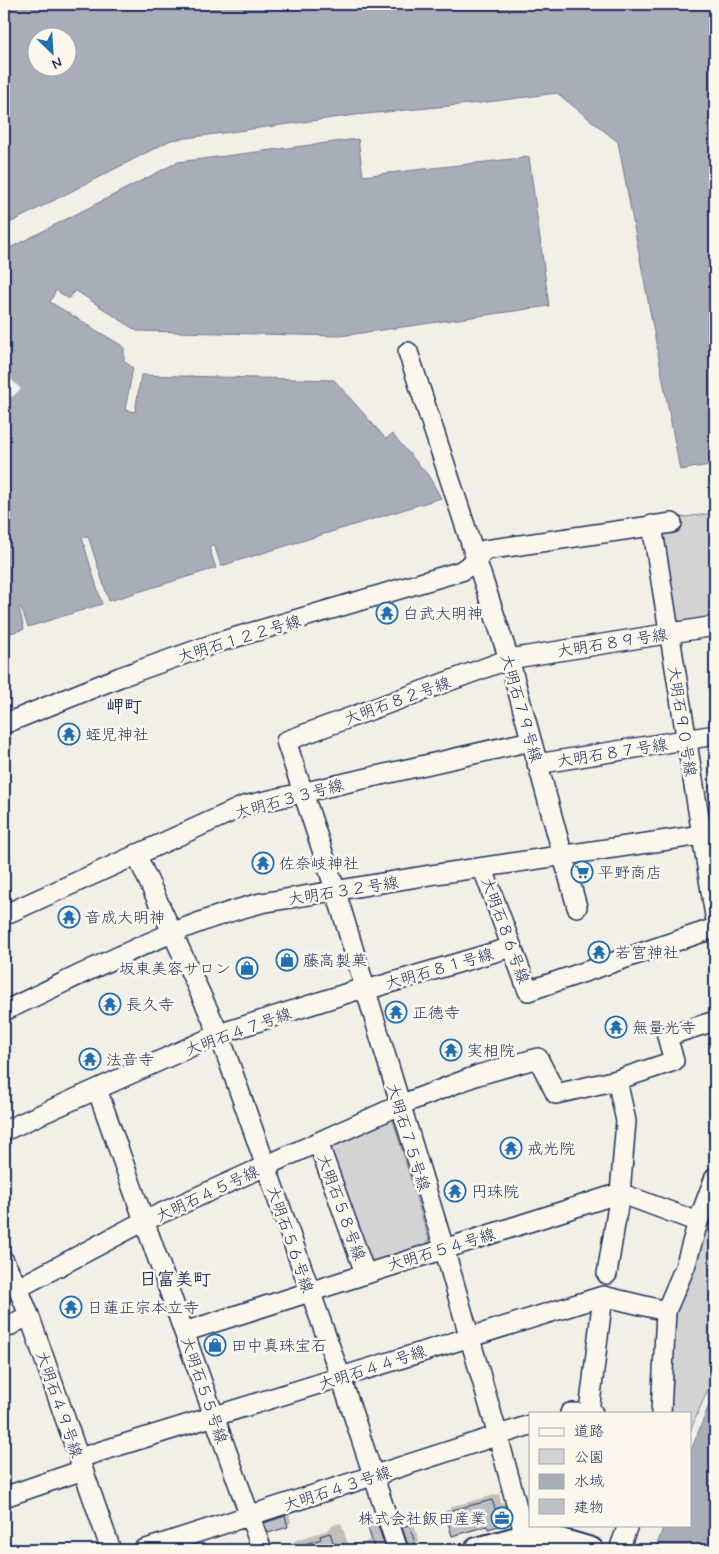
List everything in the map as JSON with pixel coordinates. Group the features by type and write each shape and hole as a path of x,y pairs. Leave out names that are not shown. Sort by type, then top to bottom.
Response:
{"main road":[{"path":"477,1550 525,1543 532,1535 550,1538 591,1550"}],"street":[{"name":"大明石７９号線","path":"408,352 509,659 577,907"},
{"name":"大明石１２２号線","path":"4,724 120,678 216,643 460,571 476,561 486,550 672,523"},
{"name":"大明石９０号線","path":"652,526 686,740 708,834 715,916"},
{"name":"大明石８９号線","path":"509,659 715,626"},
{"name":"大明石８２号線","path":"286,741 509,659"},
{"name":"大明石８７号線","path":"538,764 715,735"},
{"name":"大明石７５号線","path":"286,741 336,892 444,1248 498,1436 525,1543"},
{"name":"大明石３３号線","path":"4,915 244,806 531,742"},
{"name":"大明石３２号線","path":"4,1011 172,932 236,910 430,875 483,869 708,834"},
{"name":"大明石５６号線","path":"136,854 219,1034 341,1378 398,1550"},
{"name":"大明石８６号線","path":"483,869 528,991 715,928"},
{"name":"大明石８１号線","path":"366,990 512,947"},
{"name":"大明石４７号線","path":"4,1131 219,1034 354,991 366,990"},
{"path":"607,1274 620,1193 626,1121 616,1080 674,1061 667,1036 715,1022"},
{"name":"大明石４５号線","path":"18,1288 144,1221 400,1105 478,1075 538,1058 556,1094 616,1080"},
{"name":"大明石５５号線","path":"97,1089 262,1550"},
{"name":"大明石５８号線","path":"318,1142 365,1273"},
{"path":"661,1412 666,1311 684,1267 715,1177"},
{"path":"620,1193 698,1222"},
{"name":"大明石５４号線","path":"184,1332 620,1193"},
{"name":"大明石４９号線","path":"4,1261 18,1288 29,1316 111,1550"},
{"path":"591,1412 604,1296 666,1311"},
{"name":"大明石４４号線","path":"4,1497 81,1464 214,1416 604,1296"},
{"path":"4,1330 29,1316"},
{"name":"大明石４３号線","path":"143,1550 529,1425"},
{"path":"619,1550 628,1526"}],"green space":[{"path":"715,513 715,619 686,624 674,621 662,548 663,520"},
{"path":"387,1118 393,1120 429,1240 426,1246 370,1264 326,1148"},
{"path":"715,1189 715,1373 692,1426 692,1412 667,1412 671,1311"}],"water":[{"path":"4,4 715,4 715,464 680,470 618,142 557,93 480,103 355,115 171,140 4,226"},
{"path":"358,139 363,176 529,157 549,306 340,336 137,331 75,290 69,299 56,290 50,302 124,347 124,361 133,368 125,410 135,412 141,375 334,380 386,439 392,434 428,475 441,498 221,566 214,544 209,547 216,568 109,601 88,536 82,538 102,604 28,627 21,607 19,608 24,629 4,635 4,251 178,162"},
{"path":"715,1390 715,1550 655,1550 664,1526 692,1526 692,1448"}],"pier":[{"path":"11,379 21,389 4,401 4,385"}],"building":[{"path":"492,1500 495,1509 505,1506 509,1523 488,1529 487,1526 452,1536 445,1512"},
{"path":"285,1516 288,1527 268,1533 264,1523"},
{"path":"376,1519 386,1550 375,1550 366,1522"},
{"path":"409,1525 416,1546 409,1548 402,1527"},
{"path":"330,1533 336,1550 293,1550 293,1548 321,1539 320,1536"}],"place":[{"name":"白武大明神","path":"387,613"},
{"name":"蛭児神社","path":"69,734"},
{"name":"佐奈岐神社","path":"263,863"},
{"name":"平野商店","path":"582,872"},
{"name":"音成大明神","path":"69,917"},
{"name":"若宮神社","path":"599,952"},
{"name":"藤高製菓","path":"287,960"},
{"name":"坂東美容サロン","path":"247,968"},
{"name":"長久寺","path":"110,1004"},
{"name":"正徳寺","path":"396,1012"},
{"name":"無量光寺","path":"616,1027"},
{"name":"実相院","path":"451,1050"},
{"name":"法音寺","path":"90,1059"},
{"name":"戒光院","path":"511,1148"},
{"name":"円珠院","path":"455,1191"},
{"name":"日蓮正宗本立寺","path":"71,1307"},
{"name":"田中真珠宝石","path":"215,1345"},
{"name":"株式会社飯田産業","path":"502,1518"}],"district":[{"name":"岬町","path":"124,706"},
{"name":"日富美町","path":"175,1279"}]}
